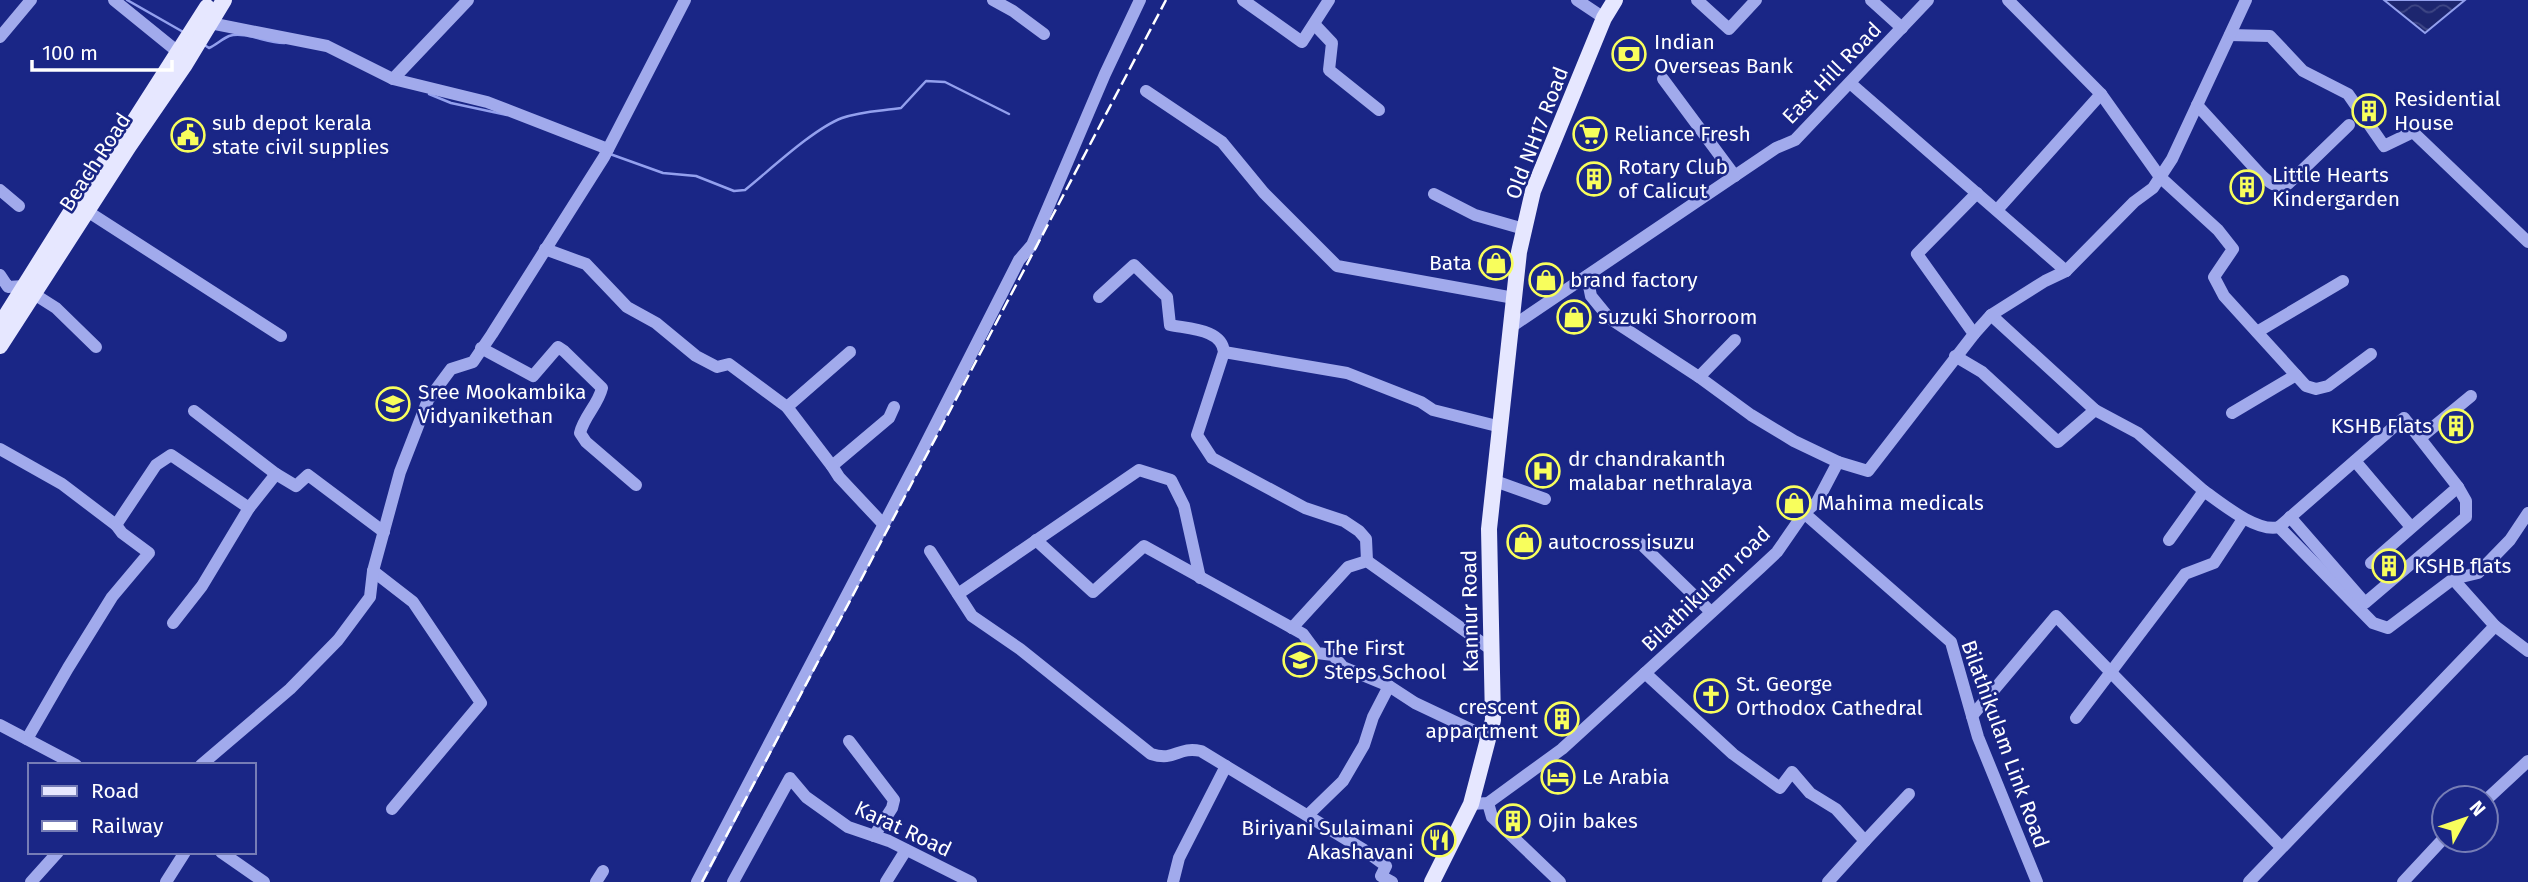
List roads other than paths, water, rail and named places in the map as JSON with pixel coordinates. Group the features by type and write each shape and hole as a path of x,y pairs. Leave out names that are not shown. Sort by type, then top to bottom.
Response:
{"main road":[{"path":"205,24 211,0"},
{"path":"0,325 29,290 89,183 224,0"},
{"name":"Old NH17 Road","path":"1511,327 1519,252 1533,191 1604,18 1615,0"},
{"name":"Beach Road","path":"0,346 29,290 88,211 184,51"},
{"name":"Kannur Road","path":"1432,882 1471,804 1493,720 1489,529 1511,327"}],"street":[{"path":"0,37 31,0"},
{"path":"114,0 184,51"},
{"path":"393,79 468,0"},
{"path":"203,763 290,688 338,640 370,597 373,571 400,472 428,400 451,369 473,362 608,149 685,0"},
{"path":"993,0 1044,34"},
{"path":"697,882 1019,260 1032,245 1105,74 1140,0"},
{"path":"1243,0 1302,42 1329,0"},
{"path":"1577,0 1604,18"},
{"path":"1697,0 1730,29 1756,0"},
{"path":"1871,0 1902,28"},
{"name":"East Hill Road","path":"1511,327 1776,148 1795,140 1928,0"},
{"path":"2008,0 2101,94 2160,177 2218,229 2233,249 2214,277 2224,296 2306,386 2316,389 2328,386 2371,354"},
{"path":"1587,276 1591,296 1609,318 1751,415 1794,441 1838,462 1868,471 1955,356 1991,315 2066,271 2134,202 2153,188 2172,159 2246,0"},
{"path":"205,24 327,46 393,79 487,102 608,149"},
{"path":"1314,24 1332,43 1329,70 1379,110"},
{"path":"2230,35 2270,36 2302,71 2348,94 2384,146 2413,132 2528,242"},
{"path":"1664,79 1735,176"},
{"path":"1850,83 2066,271"},
{"path":"1146,91 1222,142 1264,193 1337,266 1514,298"},
{"path":"1997,211 2101,94"},
{"path":"2197,105 2261,175 2278,187 2288,184 2349,125"},
{"path":"0,190 19,206"},
{"path":"1974,334 1917,254 1978,193"},
{"path":"1434,194 1475,215 1524,229"},
{"path":"88,211 281,337"},
{"path":"545,249 586,264 627,307 656,323 696,355 717,367 729,365 744,374 787,407 839,477 884,524"},
{"path":"1099,297 1134,265 1167,297 1170,325 1218,337 1223,342 1224,352 1197,435 1203,446 1212,458 1305,508 1344,522 1359,531 1366,539 1367,561"},
{"path":"0,275 8,287 29,290 56,308 96,347"},
{"path":"2257,332 2343,281"},
{"path":"1991,315 2095,410 2138,433 2204,491 2243,519 2273,528 2279,527 2290,517 2404,418 2458,487 2466,502 2466,517 2365,603 2290,517"},
{"path":"1699,377 1735,340"},
{"path":"481,348 533,376 558,347 564,351 602,388 599,401 582,423 580,433 586,442 636,485"},
{"path":"787,407 850,352"},
{"path":"1224,352 1347,373 1420,402 1433,410 1501,427"},
{"path":"1955,356 1982,372 2058,442 2095,410"},
{"path":"2232,413 2296,375"},
{"path":"2420,438 2471,396"},
{"path":"832,466 889,418 894,407"},
{"path":"194,411 276,474 296,486 308,475 384,532"},
{"path":"0,449 62,484 149,553 112,597 27,740"},
{"path":"116,525 156,465 171,455 249,509"},
{"path":"2355,461 2411,527"},
{"name":"Bilathikulam road","path":"1488,803 1562,749 1777,552 1804,513 1817,502 1838,462"},
{"path":"958,594 1139,470 1171,480 1184,506 1200,578"},
{"path":"173,623 202,586 249,509 276,474"},
{"path":"1495,481 1545,499"},
{"path":"2371,563 2458,487"},
{"path":"2169,540 2204,491"},
{"name":"Bilathikulam Link Road","path":"1804,513 1951,642 1972,716 2036,882"},
{"path":"2279,527 2373,623 2388,628 2453,579 2478,573 2510,540 2528,513"},
{"path":"2076,718 2185,574 2214,562 2243,519"},
{"path":"1036,540 1093,592 1144,546 1303,634 1317,653 1333,655 1343,667 1390,686 1415,703 1489,738"},
{"path":"1641,544 1712,612"},
{"path":"930,551 972,616 1020,649 1151,754 1165,758 1189,748 1201,751 1308,815 1386,866 1381,877 1392,882"},
{"path":"1292,628 1348,567 1367,561"},
{"path":"1367,561 1492,650"},
{"path":"373,571 412,602 481,703 392,809"},
{"path":"2453,579 2495,626 2528,651"},
{"path":"1972,716 2056,616 2281,847"},
{"path":"2249,882 2495,626"},
{"path":"1645,673 1733,754 1780,788 1792,772 1810,793 1836,809 1865,841"},
{"path":"1308,815 1343,780 1364,745 1373,717 1390,686"},
{"path":"0,725 72,763"},
{"path":"849,741 894,800 892,808 874,836"},
{"path":"2500,787 2528,761"},
{"path":"1173,882 1179,859 1226,766"},
{"name":"Karat Road","path":"733,882 790,778 806,797 848,827 906,850 971,882"},
{"path":"1828,882 1909,794"},
{"path":"1471,804 1488,803 1492,817 1560,882"},
{"path":"886,882 906,850"},
{"path":"2403,882 2430,853"},
{"path":"31,882 56,854"},
{"path":"166,882 184,854"},
{"path":"223,854 264,882"}],"water":[{"path":"2384,0 2465,0 2425,33"}],"waterway":[{"path":"127,0 185,33"},
{"path":"203,44 209,48 226,37 236,35 285,43"},
{"path":"610,154 663,173 696,176 734,191 745,190 805,140 831,123 856,114 901,108 926,81 945,82 1009,114"},
{"path":"429,94 451,103 507,115"}],"railway":[{"path":"702,882 1166,0"}],"place":[{"name":"Indian Overseas Bank","path":"1629,54"},
{"name":"Residential House","path":"2369,111"},
{"name":"Reliance Fresh","path":"1590,134"},
{"name":"sub depot kerala state civil supplies","path":"188,135"},
{"name":"Rotary Club of Calicut","path":"1594,179"},
{"name":"Little Hearts Kindergarden","path":"2247,187"},
{"name":"Bata","path":"1496,263"},
{"name":"brand factory","path":"1546,280"},
{"name":"suzuki Shorroom","path":"1574,317"},
{"name":"Sree Mookambika Vidyanikethan","path":"393,404"},
{"name":"KSHB Flats","path":"2456,426"},
{"name":"dr chandrakanth malabar nethralaya","path":"1543,471"},
{"name":"Mahima medicals","path":"1794,503"},
{"name":"autocross isuzu","path":"1524,542"},
{"name":"KSHB flats","path":"2389,566"},
{"name":"The First Steps School","path":"1300,660"},
{"name":"St. George Orthodox Cathedral","path":"1711,696"},
{"name":"crescent appartment","path":"1562,719"},
{"name":"Le Arabia","path":"1558,777"},
{"name":"Ojin bakes","path":"1513,821"},
{"name":"Biriyani Sulaimani Akashavani","path":"1439,840"}]}
